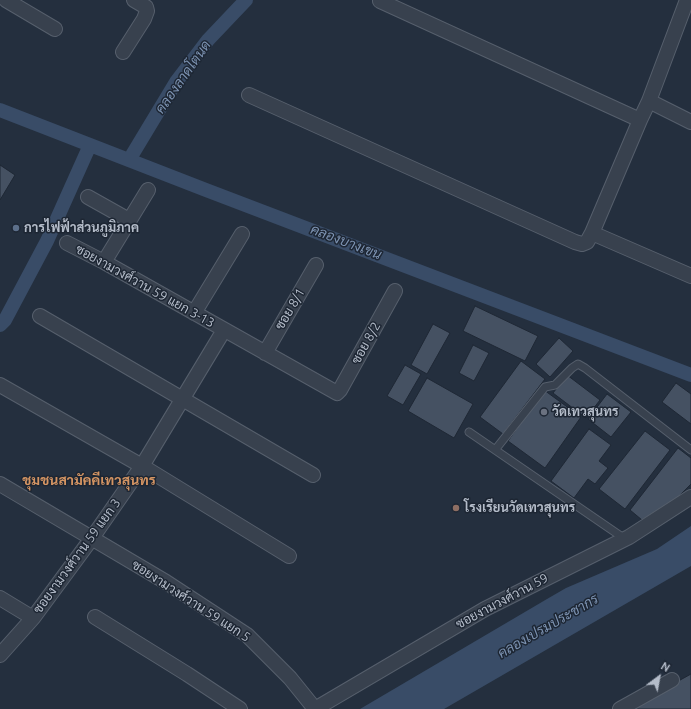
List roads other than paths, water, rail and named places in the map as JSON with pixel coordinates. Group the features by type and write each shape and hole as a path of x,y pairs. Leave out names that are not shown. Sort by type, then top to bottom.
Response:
{"street":[{"path":"6,0 54,29"},
{"path":"124,52 144,19 147,11 146,7 134,0"},
{"path":"248,95 582,244 587,242 592,233 649,101 687,0"},
{"path":"380,2 640,120"},
{"path":"649,101 691,122"},
{"path":"104,262 148,190"},
{"path":"88,197 130,220"},
{"path":"592,233 691,276"},
{"path":"194,313 242,234"},
{"name":"ซอยงามวงศ์วาน 59 แยก 3-13","path":"67,243 104,262 337,394"},
{"name":"ซอย 8/1","path":"265,353 316,265"},
{"name":"ซอย 8/2","path":"337,394 395,291"},
{"path":"40,316 313,475"},
{"name":"ซอยงามวงศ์วาน 59 แยก 3","path":"0,655 33,618 92,538 142,466 224,330"},
{"path":"0,385 142,466 289,556"},
{"name":"ซอยงามวงศ์วาน 59 แยก 5","path":"0,484 166,582 247,635 290,678 315,709"},
{"name":"ซอยงามวงศ์วาน 59","path":"315,709 485,609 625,539 691,497"},
{"path":"0,598 33,618"},
{"path":"95,617 188,674 240,709"},
{"path":"620,709 672,680"}],"lane":[{"path":"495,450 544,387 555,385 578,364 691,450"},
{"path":"469,432 625,539"}],"water":[{"name":"คลองเปรมประชากร","path":"691,526 691,566 444,709 360,709 566,588 657,549"}],"waterway":[{"name":"คลองลาดโตนด","path":"129,160 176,82 208,40 246,0"},
{"name":"คลองบางเขน","path":"0,110 691,375"},
{"path":"0,325 5,320 47,241 90,145"}],"place":[{"name":"การไฟฟ้าส่วนภูมิภาค","path":"16,228"},
{"name":"วัดเทวสุนทร","path":"544,412"},
{"name":"โรงเรียนวัดเทวสุนทร","path":"456,508"}],"district":[{"name":"ชุมชนสามัคคีเทวสุนทร","path":"89,480"}]}
